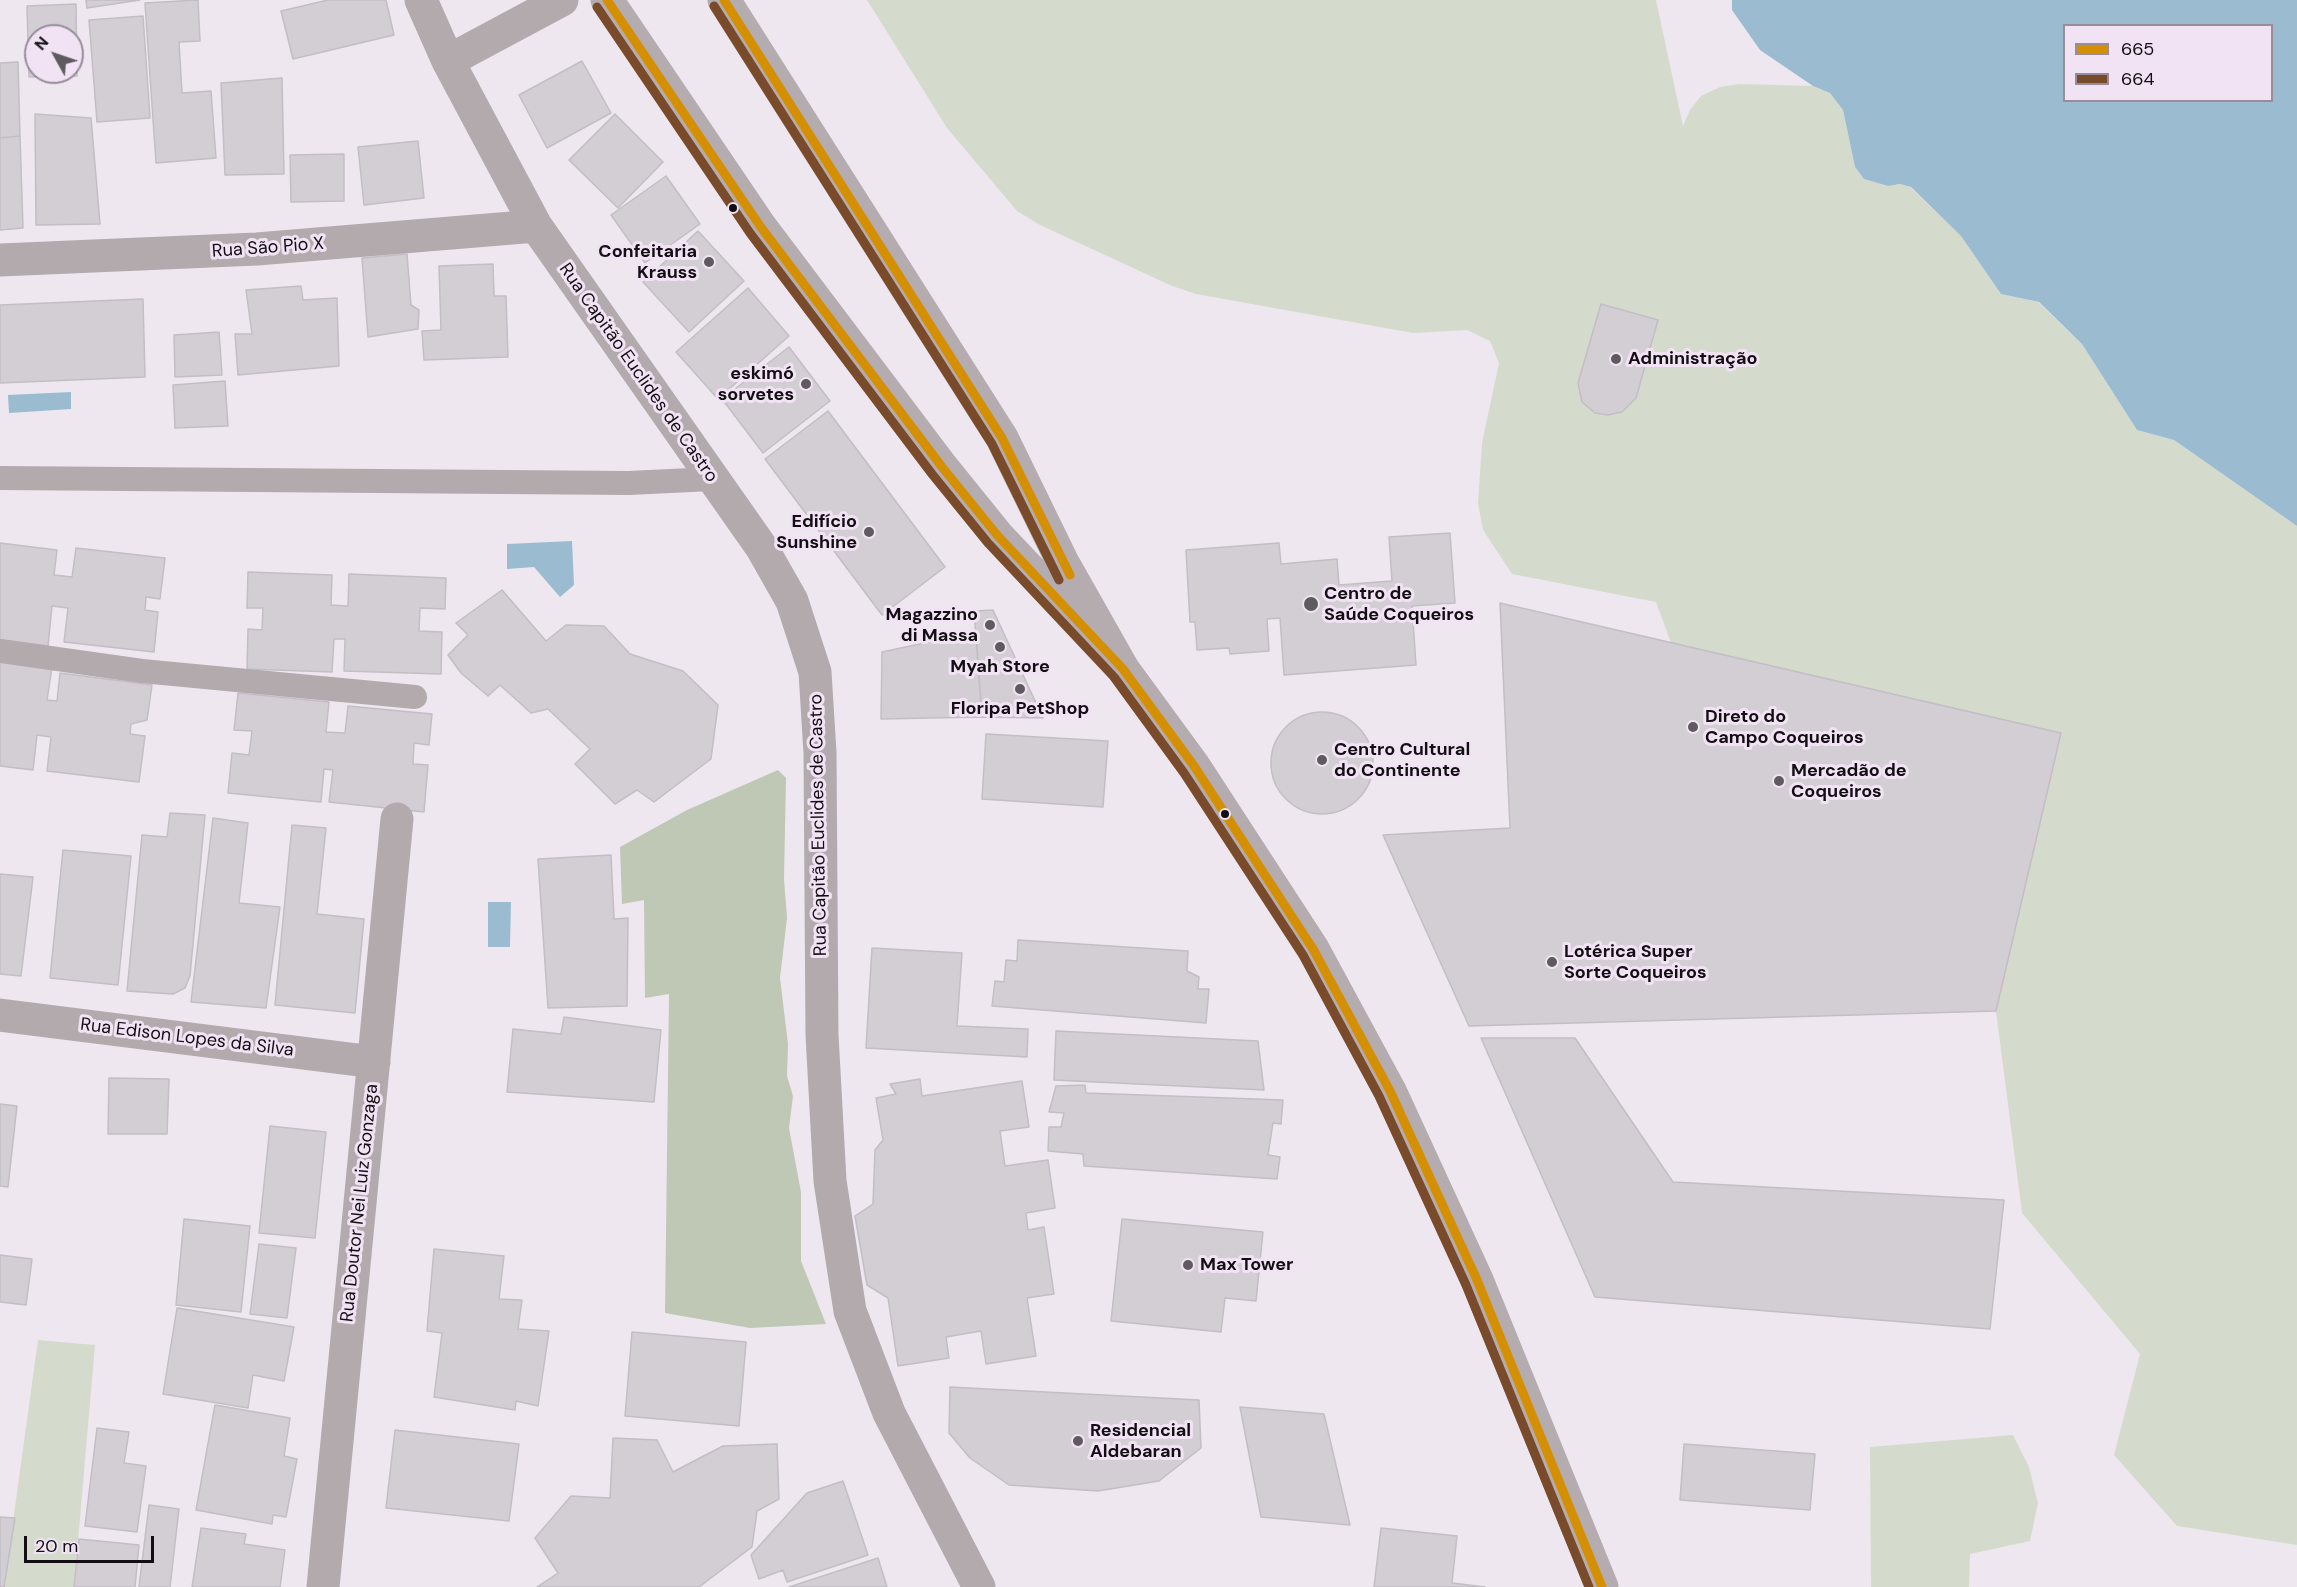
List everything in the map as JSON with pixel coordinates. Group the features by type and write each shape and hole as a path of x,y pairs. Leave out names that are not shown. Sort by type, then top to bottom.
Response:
{"main road":[{"path":"607,0 760,226 942,467 997,535 1123,669"},
{"path":"724,0 1002,438 1063,563 1123,669 1194,766 1313,949 1390,1091 1478,1280 1602,1587"}],"street":[{"name":"Rua Capitão Euclides de Castro","path":"420,0 448,61 536,226 711,479 762,548 792,602 815,672 820,753 822,1035 830,1181 850,1311 889,1413 979,1587"},
{"path":"448,61 562,0"},
{"name":"Rua São Pio X","path":"0,260 257,249 536,226"},
{"name":"Rua Doutor Nei Luiz Gonzaga","path":"323,1587 397,819"},
{"name":"Rua Edison Lopes da Silva","path":"0,1015 374,1062"}],"lane":[{"path":"0,478 629,483 711,479"},
{"path":"0,651 142,671 416,697"}],"green space":[{"path":"867,0 1656,0 1683,126 1690,110 1701,96 1720,87 1739,84 1813,86 1830,93 1843,110 1855,167 1864,179 1888,186 1900,184 1910,187 1961,236 2001,294 2038,302 2082,344 2137,430 2174,440 2297,526 2297,1545 2177,1526 2114,1455 2140,1354 2022,1213 1996,1011 2061,733 1671,643 1656,602 1512,574 1483,530 1478,503 1482,443 1499,363 1490,341 1467,330 1413,333 1196,294 1172,286 1040,225 1017,211 947,128"},
{"path":"778,770 786,778 784,879 787,918 780,978 788,1044 787,1076 793,1096 789,1128 801,1192 801,1261 826,1324 750,1328 665,1313 669,994 645,998 644,900 622,904 620,847 687,810"},
{"path":"38,1340 95,1345 74,1587 4,1587"},
{"path":"2013,1435 2029,1467 2038,1503 2030,1541 1970,1554 1969,1587 1871,1587 1870,1447"}],"water":[{"path":"1732,0 2297,0 2297,526 2174,440 2137,430 2082,344 2039,302 2001,294 1961,236 1911,187 1900,184 1888,186 1864,179 1855,167 1843,110 1830,93 1813,86 1760,50 1732,10"},
{"path":"71,392 71,409 9,413 8,395"},
{"path":"572,541 574,585 560,597 534,567 507,569 507,544"},
{"path":"488,902 511,902 510,947 488,947"}],"building":[{"path":"86,0 140,0 87,8"},
{"path":"198,0 200,41 179,42 182,93 211,91 216,158 156,163 145,3"},
{"path":"328,0 386,0 394,35 293,59 281,11"},
{"path":"76,4 76,24 28,24 27,6"},
{"path":"143,16 150,118 97,122 89,20"},
{"path":"582,61 611,113 547,148 519,95"},
{"path":"18,62 20,136 0,138 0,63"},
{"path":"282,78 284,174 225,175 221,83"},
{"path":"35,114 91,118 100,224 36,225"},
{"path":"615,114 663,162 618,208 569,160"},
{"path":"20,136 23,228 0,230 0,138"},
{"path":"418,141 424,198 364,205 358,147"},
{"path":"344,154 344,201 291,202 290,155"},
{"path":"666,176 700,224 645,263 611,215"},
{"path":"698,231 744,281 689,332 643,282"},
{"path":"407,254 411,305 419,310 418,329 368,337 362,258"},
{"path":"493,264 494,296 506,296 508,357 424,360 422,331 441,330 439,266"},
{"path":"301,286 303,300 337,298 339,366 238,375 235,334 252,334 246,290"},
{"path":"748,288 789,336 718,399 676,352"},
{"path":"143,299 145,377 0,383 0,305"},
{"name":"Administração","path":"1601,304 1658,320 1636,398 1622,412 1608,415 1595,413 1582,402 1578,383"},
{"path":"219,332 222,375 175,377 174,335"},
{"path":"789,347 830,401 763,453 722,399"},
{"path":"225,381 228,426 175,428 173,385"},
{"name":"Edifício Sunshine","path":"828,411 945,567 882,615 765,459"},
{"name":"Centro de Saúde Coqueiros","path":"1450,533 1455,603 1412,606 1416,665 1284,675 1280,618 1267,619 1269,651 1230,654 1229,648 1197,650 1195,622 1190,622 1186,550 1279,543 1281,564 1337,559 1339,585 1392,581 1389,537"},
{"path":"0,543 57,550 54,575 72,577 76,548 165,558 160,599 146,597 145,610 158,612 154,652 64,642 68,608 52,606 48,646 0,640"},
{"path":"248,572 332,575 331,605 348,606 349,574 446,578 445,609 420,608 419,631 442,632 441,674 344,671 345,639 334,639 332,672 247,669 248,629 262,630 263,608 247,608"},
{"path":"502,590 546,641 566,625 604,626 630,654 683,671 718,705 711,759 654,802 637,790 615,804 575,764 590,749 548,709 531,713 500,685 488,696 461,673 448,655 468,635 456,623"},
{"name":"Mercadão de Coqueiros","path":"1500,603 2061,733 1996,1011 1469,1026 1383,835 1510,828"},
{"path":"993,610 1043,718 982,717 974,611"},
{"path":"976,632 982,717 881,719 882,652"},
{"path":"0,661 52,667 47,700 57,701 60,673 152,685 147,720 131,724 130,734 145,736 139,782 47,771 51,737 37,735 33,770 0,766"},
{"path":"238,693 329,702 326,732 345,733 348,706 432,714 429,745 414,743 413,764 428,765 424,812 329,802 333,770 324,769 321,802 228,793 232,753 249,755 252,731 234,730"},
{"name":"Centro Cultural do Continente","path":"1322,712 1341,716 1358,727 1369,744 1373,763 1369,782 1358,799 1341,810 1322,814 1303,810 1286,799 1275,782 1271,763 1275,744 1286,727 1303,716"},
{"path":"986,734 1108,741 1103,807 982,799"},
{"path":"170,813 205,815 190,976 185,988 173,994 127,991 142,835 167,837"},
{"path":"213,818 248,823 239,903 280,907 266,1008 191,1002"},
{"path":"292,825 326,828 317,914 364,919 355,1013 275,1005"},
{"path":"63,850 131,856 118,985 50,978"},
{"path":"611,855 614,919 628,918 627,1006 548,1008 538,859"},
{"path":"0,874 33,877 21,976 0,974"},
{"path":"1018,940 1188,951 1187,971 1199,977 1198,989 1209,989 1206,1023 992,1006 995,981 1004,982 1006,960 1017,961"},
{"path":"872,948 962,953 957,1026 1028,1029 1027,1057 866,1048"},
{"path":"564,1017 661,1030 654,1102 507,1092 513,1029 561,1034"},
{"path":"1056,1031 1258,1041 1264,1090 1054,1080"},
{"path":"1481,1038 1575,1038 1673,1182 2004,1200 1990,1329 1595,1297"},
{"path":"109,1078 169,1079 167,1134 108,1134"},
{"path":"920,1079 922,1096 1022,1081 1029,1127 1000,1131 1005,1166 1048,1160 1055,1208 1026,1213 1028,1230 1044,1227 1054,1294 1027,1298 1036,1356 986,1364 981,1331 946,1337 949,1358 898,1366 888,1298 867,1285 855,1216 873,1204 875,1150 883,1140 876,1098 896,1094 890,1084"},
{"path":"1085,1085 1086,1093 1283,1100 1281,1124 1273,1123 1268,1155 1280,1157 1277,1179 1084,1166 1083,1154 1048,1151 1049,1127 1061,1127 1064,1113 1049,1112 1056,1086"},
{"path":"0,1104 17,1106 8,1187 0,1186"},
{"path":"270,1126 326,1132 315,1238 259,1233"},
{"path":"184,1219 250,1226 241,1312 176,1305"},
{"name":"Max Tower","path":"1122,1219 1263,1232 1256,1301 1225,1298 1221,1332 1111,1321"},
{"path":"259,1244 296,1248 287,1318 250,1314"},
{"path":"434,1249 504,1256 499,1299 522,1300 518,1329 549,1331 538,1406 516,1401 515,1410 434,1397 442,1333 427,1331"},
{"path":"0,1255 32,1259 26,1305 0,1302"},
{"path":"177,1308 294,1327 284,1381 253,1375 248,1408 163,1394"},
{"path":"632,1332 746,1342 739,1426 625,1416"},
{"name":"Residencial Aldebaran","path":"950,1387 1199,1400 1201,1448 1159,1481 1098,1491 1009,1485 970,1458 949,1433"},
{"path":"215,1405 290,1418 284,1456 297,1459 286,1517 273,1515 272,1524 196,1510"},
{"path":"1240,1407 1324,1414 1350,1525 1261,1517"},
{"path":"97,1428 129,1432 124,1463 146,1466 137,1532 85,1526"},
{"path":"395,1430 519,1444 509,1521 386,1508"},
{"path":"613,1438 657,1440 673,1472 723,1446 777,1444 779,1499 757,1511 752,1547 699,1587 537,1587 558,1573 535,1538 571,1496 610,1498"},
{"path":"1684,1444 1815,1454 1810,1510 1680,1500"},
{"path":"843,1481 868,1555 787,1582 783,1570 759,1579 751,1555 807,1493"},
{"path":"149,1505 179,1509 170,1587 139,1587"},
{"path":"0,1517 15,1518 4,1587 0,1587"},
{"path":"201,1528 246,1534 244,1544 285,1550 280,1587 192,1587"},
{"path":"1381,1528 1457,1536 1452,1583 1485,1587 1374,1587"},
{"path":"79,1539 139,1545 135,1587 74,1587"},
{"path":"878,1558 887,1587 789,1587"}],"transit line":[{"name":"665","path":"607,0 760,226 942,467 997,535 1123,669 1194,766 1313,949 1390,1091 1477,1280 1602,1587"},
{"name":"665","path":"724,0 1002,438 1070,575"},
{"name":"664","path":"714,6 992,444 1059,580"},
{"name":"664","path":"597,7 750,233 932,474 988,543 1114,677 1184,773 1303,955 1379,1096 1466,1285 1589,1587"}],"place":[{"name":"Confeitaria Krauss","path":"709,262"},
{"name":"Administração","path":"1616,359"},
{"name":"eskimó sorvetes","path":"806,384"},
{"name":"Edifício Sunshine","path":"869,532"},
{"name":"Centro de Saúde Coqueiros","path":"1311,604"},
{"name":"Magazzino di Massa","path":"990,625"},
{"name":"Myah Store","path":"1000,647"},
{"name":"Floripa PetShop","path":"1020,689"},
{"name":"Direto do Campo Coqueiros","path":"1693,727"},
{"name":"Centro Cultural do Continente","path":"1322,760"},
{"name":"Mercadão de Coqueiros","path":"1779,781"},
{"name":"Lotérica Super Sorte Coqueiros","path":"1552,962"},
{"name":"Max Tower","path":"1188,1265"},
{"name":"Residencial Aldebaran","path":"1078,1441"}]}
